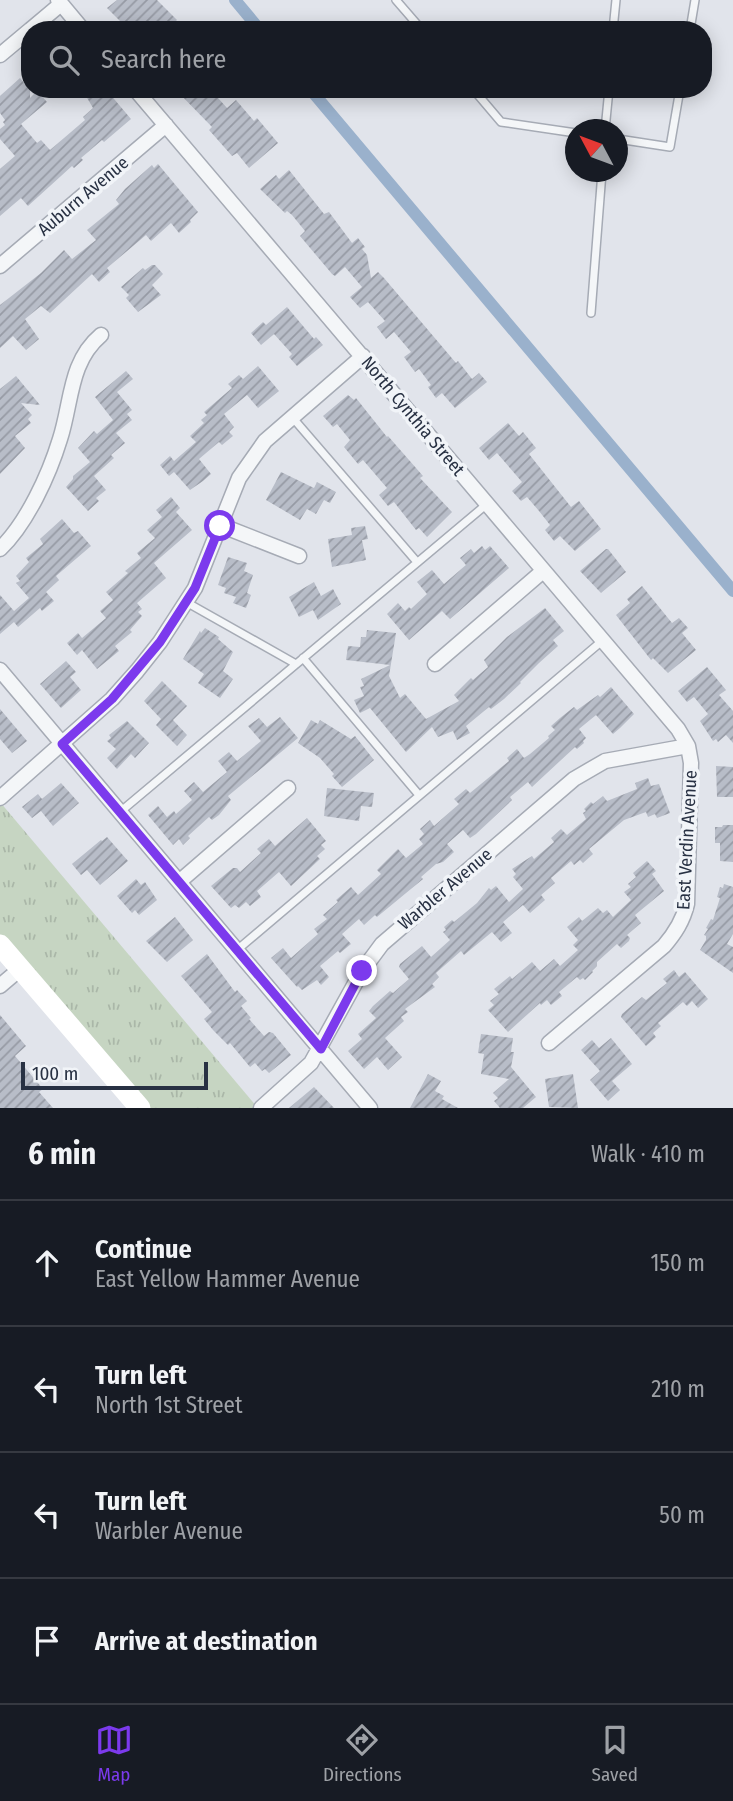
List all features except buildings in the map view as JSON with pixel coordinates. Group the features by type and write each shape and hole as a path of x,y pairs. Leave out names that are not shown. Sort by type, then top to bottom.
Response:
{"street":[{"path":"39,21 59,2 75,21"},
{"path":"0,55 21,38"},
{"name":"North Cynthia Street","path":"143,98 678,729 688,746"},
{"name":"Auburn Avenue","path":"0,266 166,125"},
{"path":"0,549 35,500 60,439 75,374 82,356 101,335"},
{"path":"0,798 112,699 137,671 160,642 195,588 239,478 265,441 363,356"},
{"path":"220,526 299,556"},
{"path":"435,664 543,571"},
{"path":"0,670 370,1108"},
{"name":"East Verdin Avenue","path":"549,1044 664,946 676,932 684,916 687,904 691,763 688,746"},
{"name":"Warbler Avenue","path":"261,1108 301,1073 321,1049 353,987 382,944 574,779 605,761 688,746"},
{"path":"179,882 288,789"},
{"path":"0,945 140,1108"},
{"path":"0,986 20,968"}],"lane":[{"path":"396,0 414,21"},
{"path":"614,21 616,0"},
{"path":"692,21 695,0"},
{"path":"481,98 501,122 565,131"},
{"path":"607,119 608,98"},
{"path":"628,141 670,147 678,98"},
{"path":"591,313 601,182"},
{"path":"292,417 418,562"},
{"path":"120,812 487,504"},
{"path":"186,601 296,664"},
{"path":"237,950 602,640"},
{"path":"303,658 419,795"}],"green space":[{"path":"0,802 258,1108 142,1108 0,939"}],"waterway":[{"path":"235,0 252,21"},
{"path":"318,98 733,591"}],"route":[{"path":"220,526 195,588 160,642 112,699 62,744 321,1049 362,971"}]}
